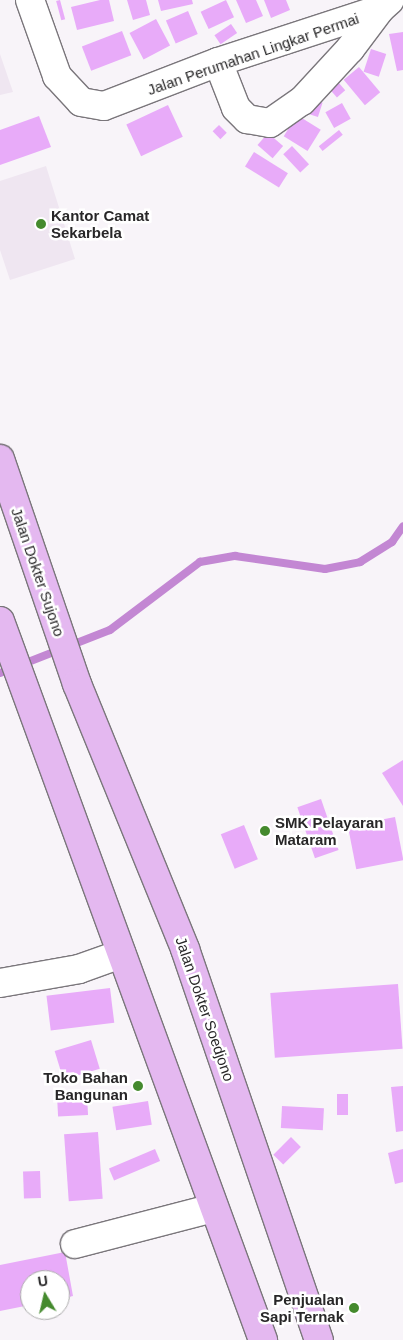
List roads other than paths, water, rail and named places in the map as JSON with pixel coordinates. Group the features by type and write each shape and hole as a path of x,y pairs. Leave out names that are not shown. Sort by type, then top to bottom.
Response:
{"highway":[{"name":"Jalan Dokter Sujono","path":"0,459 45,598 77,684"},
{"path":"0,621 213,1208 263,1340"},
{"name":"Jalan Dokter Soedjono","path":"77,684 184,948 319,1340"}],"street":[{"name":"Jalan Perumahan Lingkar Permai","path":"30,0 57,76 81,102 104,106 120,102 218,62 385,5"},
{"path":"218,62 236,108 247,119 270,123 302,101 359,39 385,5"},
{"path":"0,983 79,969 121,954"},
{"path":"75,1244 213,1208"}],"waterway":[{"path":"0,673 110,630 200,562 235,556 325,569 360,562 392,542 403,526"}],"place":[{"name":"Kantor Camat Sekarbela","path":"41,224"},
{"name":"SMK Pelayaran Mataram","path":"265,831"},
{"name":"Toko Bahan Bangunan","path":"138,1086"},
{"name":"Penjualan Sapi Ternak","path":"354,1308"}]}
